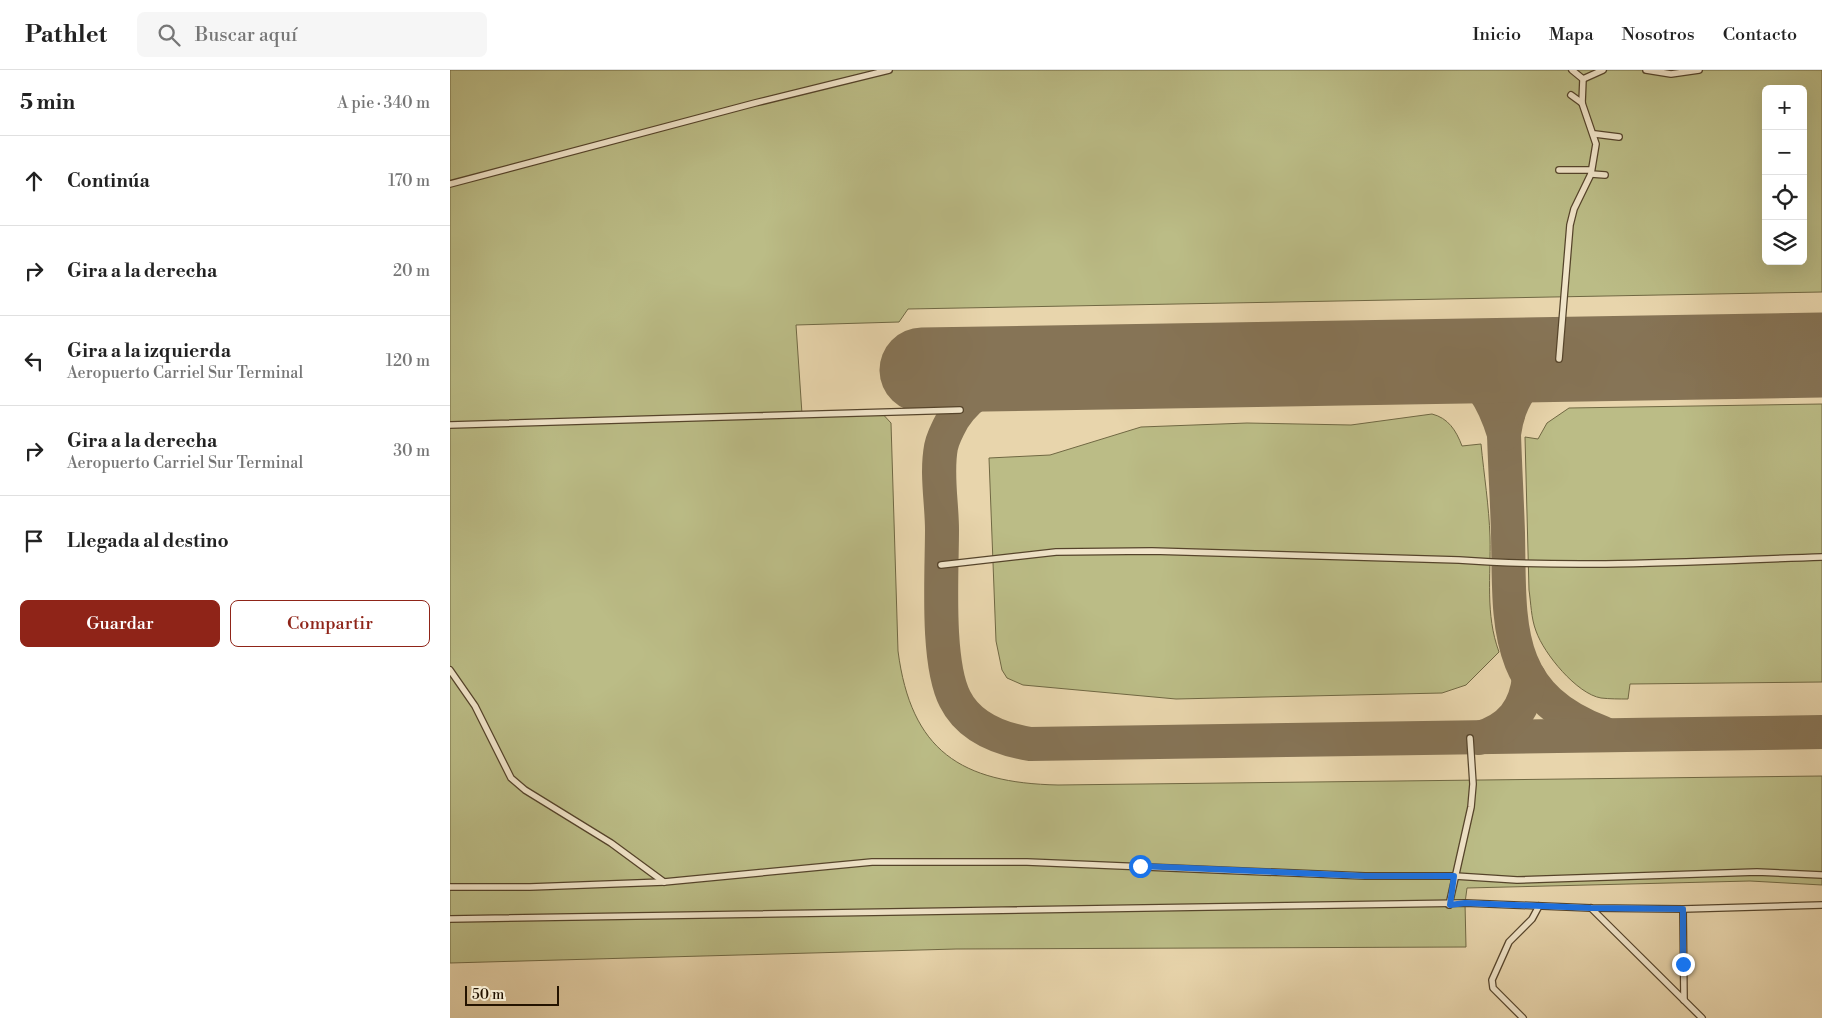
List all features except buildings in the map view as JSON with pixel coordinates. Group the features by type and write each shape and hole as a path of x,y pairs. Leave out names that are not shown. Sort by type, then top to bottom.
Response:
{"lane":[{"path":"450,184 755,103 890,70"},
{"path":"1572,70 1583,79"},
{"path":"1583,79 1603,70"},
{"path":"1646,70 1671,74 1699,70"},
{"path":"1559,359 1570,225 1574,210 1591,172 1596,144 1595,134 1582,103 1583,79"},
{"path":"1571,95 1582,103"},
{"path":"1595,134 1619,137"},
{"path":"1559,170 1605,175"},
{"path":"450,425 960,410"},
{"path":"941,565 1056,552 1152,551 1352,556 1508,564 1652,563 1822,557"},
{"path":"450,670 475,706 511,778 525,790 611,843 664,882"},
{"path":"1450,905 1454,876 1471,807 1473,784 1470,738"},
{"path":"450,888 664,882 872,862 1027,862 1365,876 1454,876 1517,880 1757,872 1822,875"},
{"path":"450,919 1450,905 1465,903 1591,908 1683,909 1822,904"},
{"path":"1523,1018 1493,988 1492,980 1509,942 1532,919 1539,906"},
{"path":"1591,908 1702,1018"},
{"path":"1683,909 1684,1000"}],"green space":[{"path":"450,70 1822,70 1822,292 908,309 899,322 796,325 802,414 879,410 891,423 898,651 905,685 915,714 929,737 947,755 968,768 994,777 1024,783 1058,785 1822,776 1822,885 1750,881 1467,888 1465,903 1466,947 956,949 450,963"},
{"path":"1822,404 1822,682 1630,684 1628,699 1625,699 1601,698 1592,695 1572,681 1546,651 1533,621 1529,590 1525,437 1538,439 1547,423 1569,408"},
{"path":"1432,414 1443,418 1451,426 1462,446 1481,444 1488,502 1490,609 1499,652 1466,685 1442,693 1176,699 1023,685 1007,678 1002,670 996,641 989,458 1050,455 1141,427 1247,423 1351,425"}],"taxiway":[{"path":"1566,359 1555,356 1527,381 1514,399 1506,421 1504,434 1509,597 1512,626 1518,652 1529,677 1545,698 1570,717 1603,733"},
{"path":"1431,362 1444,358 1456,364 1475,379 1490,399 1504,434"},
{"path":"1034,368 999,381 969,400 953,419 942,443 940,457 939,478 942,530 941,617 945,663 949,683 961,709 968,717 986,730 1008,739 1030,744 1822,732"},
{"path":"1479,738 1499,729 1514,716 1524,699 1529,677"}],"runway":[{"path":"922,370 1822,355"}],"route":[{"path":"1140,866 1365,876 1454,876 1450,905 1465,903 1591,908 1683,909 1683,964"}]}
